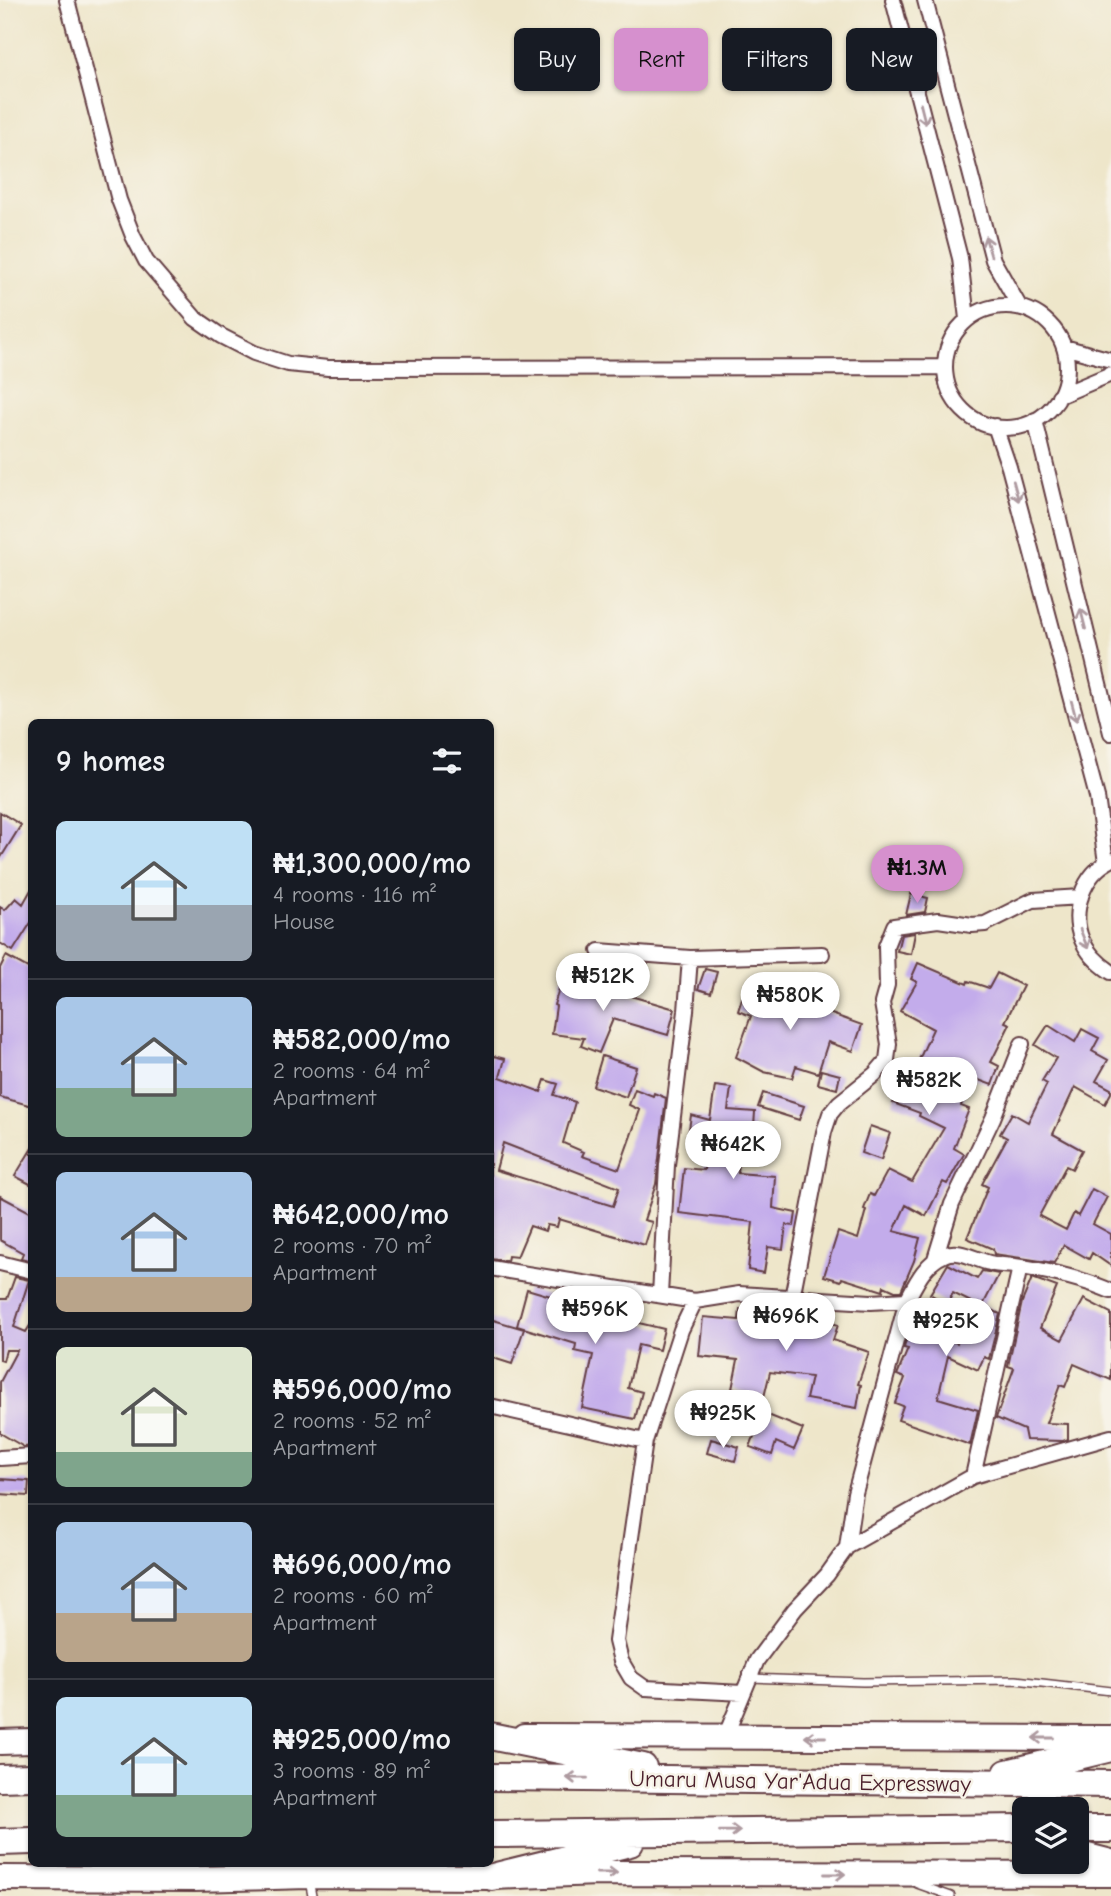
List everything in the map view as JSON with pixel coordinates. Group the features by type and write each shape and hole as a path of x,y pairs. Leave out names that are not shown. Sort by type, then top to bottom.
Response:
{"highway":[{"name":"Umaru Musa Yar'Adua Expressway","path":"494,1736 1111,1738"},
{"path":"494,1737 703,1780"},
{"path":"0,1742 28,1741"},
{"path":"965,1782 1111,1748"},
{"path":"0,1779 28,1777"},
{"name":"Umaru Musa Yar'Adua Expressway","path":"494,1777 1111,1784"},
{"path":"970,1828 1012,1838"},
{"name":"Umaru Musa Yar'Adua Expressway","path":"494,1834 1012,1828"},
{"path":"1089,1829 1111,1829"},
{"path":"493,1882 675,1832"},
{"path":"0,1842 28,1841"},
{"path":"1089,1857 1111,1863"},
{"path":"0,1878 194,1888 493,1882 598,1873 1111,1874"}],"street":[{"path":"67,0 119,200 146,261 195,318 254,353 288,364 328,368 944,368"},
{"path":"894,0 960,258 967,319"},
{"path":"925,0 993,260 1019,306"},
{"path":"998,305 1019,306 1039,315 1054,329 1064,347 1067,367 1064,386 1055,404 1023,426 1004,428 984,424 967,414 954,400 946,382 944,368 949,341 961,323 967,319 978,311 998,305"},
{"path":"1064,347 1111,360"},
{"path":"1059,396 1111,374"},
{"path":"1035,420 1111,733"},
{"path":"995,426 1010,467 1093,784 1109,862 1090,877 1081,897 1077,918 1082,939 1093,958 1111,972"},
{"path":"792,1298 824,1132 830,1114 887,1060 889,1044 883,1003 887,985 886,946 894,926 939,920 972,925 985,924 1032,900 1081,897"},
{"path":"599,951 690,958 822,954"},
{"path":"660,1295 667,1165 690,958"},
{"path":"935,1259 953,1204 993,1118 1022,1044"},
{"path":"847,1547 855,1493 907,1300 923,1272 935,1259 946,1253 958,1253 992,1264 1020,1267 1087,1282 1111,1291"},
{"path":"0,1263 28,1270"},
{"path":"973,1476 1020,1267"},
{"path":"494,1269 695,1301 739,1294 871,1302 907,1300"},
{"path":"695,1301 681,1331 645,1441 616,1641 621,1661 631,1678 645,1688 743,1693"},
{"path":"494,1407 645,1441"},
{"path":"724,1737 757,1660 847,1547 973,1476 1111,1437"},
{"path":"0,1458 28,1456"}],"lane":[{"path":"750,1678 863,1682 1016,1680 1111,1691"},
{"path":"886,1874 951,1896"}],"building":[{"path":"0,812 21,825 0,859"},
{"path":"911,894 928,898 925,912 906,915"},
{"path":"28,895 28,927 13,951 0,943 0,907 5,910 16,898 23,904"},
{"path":"915,933 911,954 897,951 901,935"},
{"path":"6,956 28,968 28,1105 0,1097 0,968"},
{"path":"918,963 967,984 968,981 989,988 997,973 1023,986 1005,1022 1010,1024 991,1062 999,1066 992,1085 971,1077 961,1106 969,1109 954,1148 964,1154 947,1184 943,1182 926,1216 906,1205 894,1231 920,1238 914,1261 901,1291 884,1286 883,1291 842,1278 841,1281 824,1276 838,1232 858,1239 870,1194 874,1196 888,1170 912,1182 944,1128 919,1116 920,1113 893,1103 904,1072 912,1075 933,1029 900,1011 917,982 911,979"},
{"path":"705,969 717,972 711,993 698,989"},
{"path":"563,976 616,994 617,992 675,1009 668,1035 613,1019 599,1053 581,1046 584,1038 552,1034 554,1005"},
{"path":"786,984 808,989 804,1004 862,1025 853,1051 828,1042 818,1073 796,1066 792,1078 764,1072 736,1057 751,1016 738,1011 746,986 782,999"},
{"path":"1048,1025 1075,1042 1082,1029 1099,1038 1092,1051 1108,1060 1096,1081 1111,1089 1111,1093 1105,1104 1075,1087 1053,1134 1082,1150 1072,1169 1066,1166 1039,1216 1066,1230 1074,1213 1078,1216 1092,1189 1107,1197 1093,1224 1111,1234 1111,1266 1092,1253 1089,1259 1064,1245 1054,1263 994,1254 993,1249 967,1238 988,1187 982,1184 1007,1138 1000,1134 1012,1113 1028,1122 1047,1084 1042,1081 1056,1058 1035,1045"},
{"path":"494,1056 505,1059 500,1077 541,1092 545,1080 558,1084 554,1095 575,1102 563,1143 584,1152 582,1156 619,1169 640,1110 629,1105 635,1089 666,1098 656,1184 644,1220 652,1222 645,1245 559,1219 557,1227 547,1225 545,1231 530,1226 517,1257 508,1256 507,1261 494,1259","holes":["503,1143 619,1188 613,1206 496,1170"]},
{"path":"602,1056 636,1067 626,1097 593,1086"},
{"path":"821,1070 840,1075 837,1089 818,1084"},
{"path":"715,1086 731,1088 728,1110 755,1112 753,1141 741,1140 738,1173 775,1176 773,1208 796,1213 794,1226 786,1225 783,1249 768,1247 764,1273 748,1270 753,1222 679,1213 684,1168 704,1170 707,1141 688,1137 691,1115 710,1120"},
{"path":"763,1093 804,1106 799,1120 758,1107"},
{"path":"870,1126 890,1133 881,1160 861,1153"},
{"path":"28,1155 28,1183 15,1176"},
{"path":"0,1196 28,1211 28,1260 21,1258 23,1253 0,1240"},
{"path":"948,1264 977,1279 982,1271 999,1274 983,1305 1000,1314 989,1359 984,1357 978,1370 948,1356 938,1398 978,1410 970,1445 898,1420 903,1406 895,1403 905,1378 897,1375 908,1349 904,1348 912,1317 930,1325 928,1330 957,1343 977,1305 953,1293 947,1304 930,1294"},
{"path":"15,1277 28,1280 14,1327 26,1332 28,1329 28,1446 24,1447 0,1433 0,1382 17,1350 6,1350 3,1361 0,1360 0,1299 7,1299"},
{"path":"1032,1278 1057,1287 1040,1328 1062,1340 1084,1299 1111,1313 1111,1380 1074,1364 1065,1387 1060,1385 1046,1423 1068,1424 1068,1439 1063,1441 1026,1440 1024,1430 996,1418 1014,1368 1008,1366 1022,1302"},
{"path":"527,1289 584,1306 585,1302 624,1310 622,1319 664,1329 659,1350 638,1345 628,1388 642,1392 635,1419 582,1408 593,1355 575,1351 576,1344 517,1326"},
{"path":"740,1309 796,1312 838,1325 833,1340 869,1352 858,1384 861,1385 857,1408 806,1399 811,1377 770,1372 764,1397 732,1389 738,1360 699,1356 703,1317 739,1320"},
{"path":"494,1320 524,1329 512,1364 494,1358"},
{"path":"763,1413 803,1429 794,1450 776,1442 772,1455 750,1447"},
{"path":"711,1439 739,1447 735,1461 707,1453"},
{"path":"0,1479 28,1481 28,1496 0,1494"}]}
